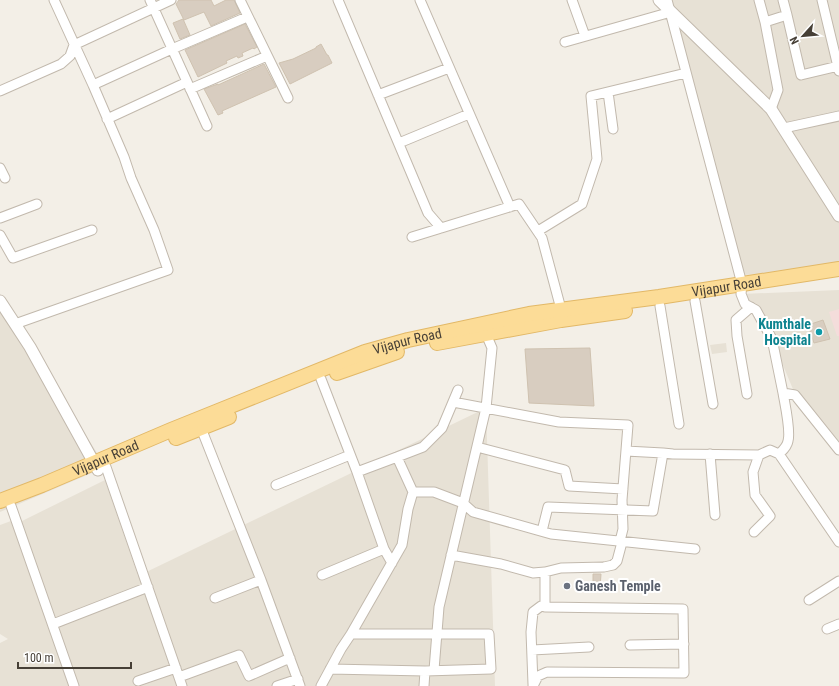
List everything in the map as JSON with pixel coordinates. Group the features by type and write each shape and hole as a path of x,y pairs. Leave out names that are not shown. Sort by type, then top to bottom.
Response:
{"main road":[{"name":"Vijapur Road","path":"4,506 322,379 409,348 561,320 712,298 742,289 839,269"},
{"name":"Vijapur Road","path":"99,467 171,430 365,352 408,340 529,314 561,309 839,278"}],"street":[{"path":"0,91 61,64 70,56 74,45 152,4 172,0"},
{"path":"240,0 288,98"},
{"path":"338,0 428,213 441,228"},
{"path":"420,0 510,207"},
{"path":"572,0 585,36"},
{"path":"659,0 771,109 839,216"},
{"path":"667,0 745,304 756,310 772,339 787,413 789,440 785,449 779,454"},
{"path":"759,0 765,22 778,90 771,109"},
{"path":"783,0 801,74 838,68 822,0"},
{"path":"15,324 168,270 154,230 93,85 74,45 57,1"},
{"path":"152,4 207,126"},
{"path":"566,42 671,12"},
{"path":"765,22 787,15"},
{"path":"93,85 247,17"},
{"path":"107,119 267,56"},
{"path":"378,95 449,68"},
{"path":"538,231 582,204 597,159 591,96 686,73"},
{"path":"608,92 613,129"},
{"path":"399,143 469,114"},
{"path":"784,128 839,116"},
{"path":"0,168 5,178"},
{"path":"0,218 37,204"},
{"path":"412,237 519,204 542,238 561,309"},
{"path":"0,235 13,258 92,230"},
{"path":"0,301 30,347 99,467 148,587 178,680"},
{"path":"695,301 713,404"},
{"path":"660,306 679,424"},
{"path":"747,394 737,336 736,320 751,307"},
{"path":"434,670 439,607 486,408 492,348 486,334"},
{"path":"322,379 384,549 392,563"},
{"path":"357,472 423,447 442,428 458,390"},
{"path":"783,393 795,395 839,450"},
{"path":"451,555 501,564 534,573 561,568 604,567 613,565 617,561 623,529 622,509 628,425 559,422 453,402"},
{"path":"201,428 261,580 299,683 276,686"},
{"path":"477,447 565,470 569,486 623,489"},
{"path":"626,451 662,452 673,454 759,455 770,450 779,454 839,542"},
{"path":"542,531 548,507 653,510 662,452"},
{"path":"710,454 715,515"},
{"path":"276,485 350,455"},
{"path":"754,532 770,516 755,495 753,472 759,455"},
{"path":"321,686 402,545 408,509 413,492 398,457"},
{"path":"413,492 434,492 463,503 473,512 550,534 695,549"},
{"path":"4,506 53,624 74,686"},
{"path":"322,575 384,549"},
{"path":"545,572 545,607"},
{"path":"215,598 261,580"},
{"path":"809,600 839,581"},
{"path":"53,624 148,587"},
{"path":"541,606 683,609 684,673 546,672 538,676 533,685 531,632 533,612 541,606"},
{"path":"827,630 839,624"},
{"path":"330,669 425,671 491,669 489,634 351,634"},
{"path":"630,645 684,644"},
{"path":"532,650 590,647"},
{"path":"138,681 178,680 239,655 249,676 290,658"},
{"path":"424,686 425,671"}],"shaded area":[{"path":"658,0 839,0 839,272 741,275 671,12"},
{"path":"839,290 839,446 795,394 772,339 742,294"},
{"path":"0,301 106,467 0,512"},
{"path":"839,309 839,336 837,336 829,312"},
{"path":"726,343 727,352 712,354 710,345"},
{"path":"486,408 495,686 0,686 0,643 8,639 0,634 0,525 11,521 43,606 20,522 105,480 138,576"}],"building":[{"path":"179,0 211,0 214,6 226,0 234,0 240,13 211,26 204,12 184,20 176,4"},
{"path":"183,19 190,35 180,39 173,23"},
{"path":"245,24 257,47 242,53 243,56 238,58 237,56 226,61 227,63 198,77 185,50"},
{"path":"321,44 332,63 290,84 279,63 293,59"},
{"path":"264,64 276,87 222,111 223,113 218,115 204,89 218,85"},
{"name":"Kumthale Hospital","path":"823,320 830,339 814,343 808,325"},
{"path":"590,348 594,406 529,403 525,349"},
{"path":"593,574 601,574 600,588 593,587"}],"place":[{"name":"Kumthale Hospital","path":"819,332"},
{"name":"Ganesh Temple","path":"567,586"}]}
